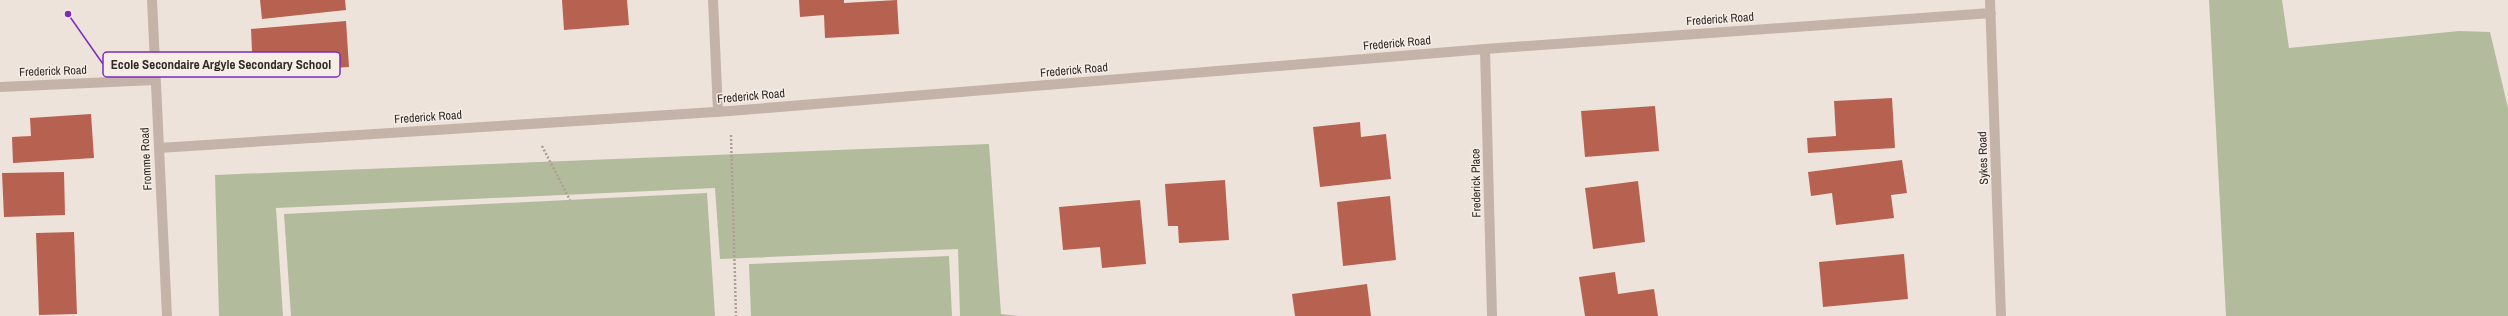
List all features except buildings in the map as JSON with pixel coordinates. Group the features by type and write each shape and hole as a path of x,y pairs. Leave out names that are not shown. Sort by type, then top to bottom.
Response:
{"street":[{"name":"Fromme Road","path":"152,0 167,316"},
{"path":"713,0 718,112"},
{"name":"Sykes Road","path":"1990,0 2001,316"},
{"name":"Frederick Road","path":"158,148 718,112 1485,49 1991,13"},
{"name":"Frederick Place","path":"1485,49 1492,316"},
{"name":"Frederick Road","path":"0,87 155,80"}],"path":[{"path":"730,111 736,316"},
{"path":"529,123 570,200"}],"green space":[{"path":"2209,0 2282,0 2289,48 2459,31 2490,32 2508,108 2508,316 2226,316"},
{"path":"989,144 1001,314 1019,316 960,316 958,249 720,259 715,188 276,208 283,316 219,316 215,175"},
{"path":"707,193 715,316 291,316 284,214"},
{"path":"949,256 952,316 751,316 749,264"}],"place":[{"name":"Ecole Secondaire Argyle Secondary School","path":"68,14"}]}
